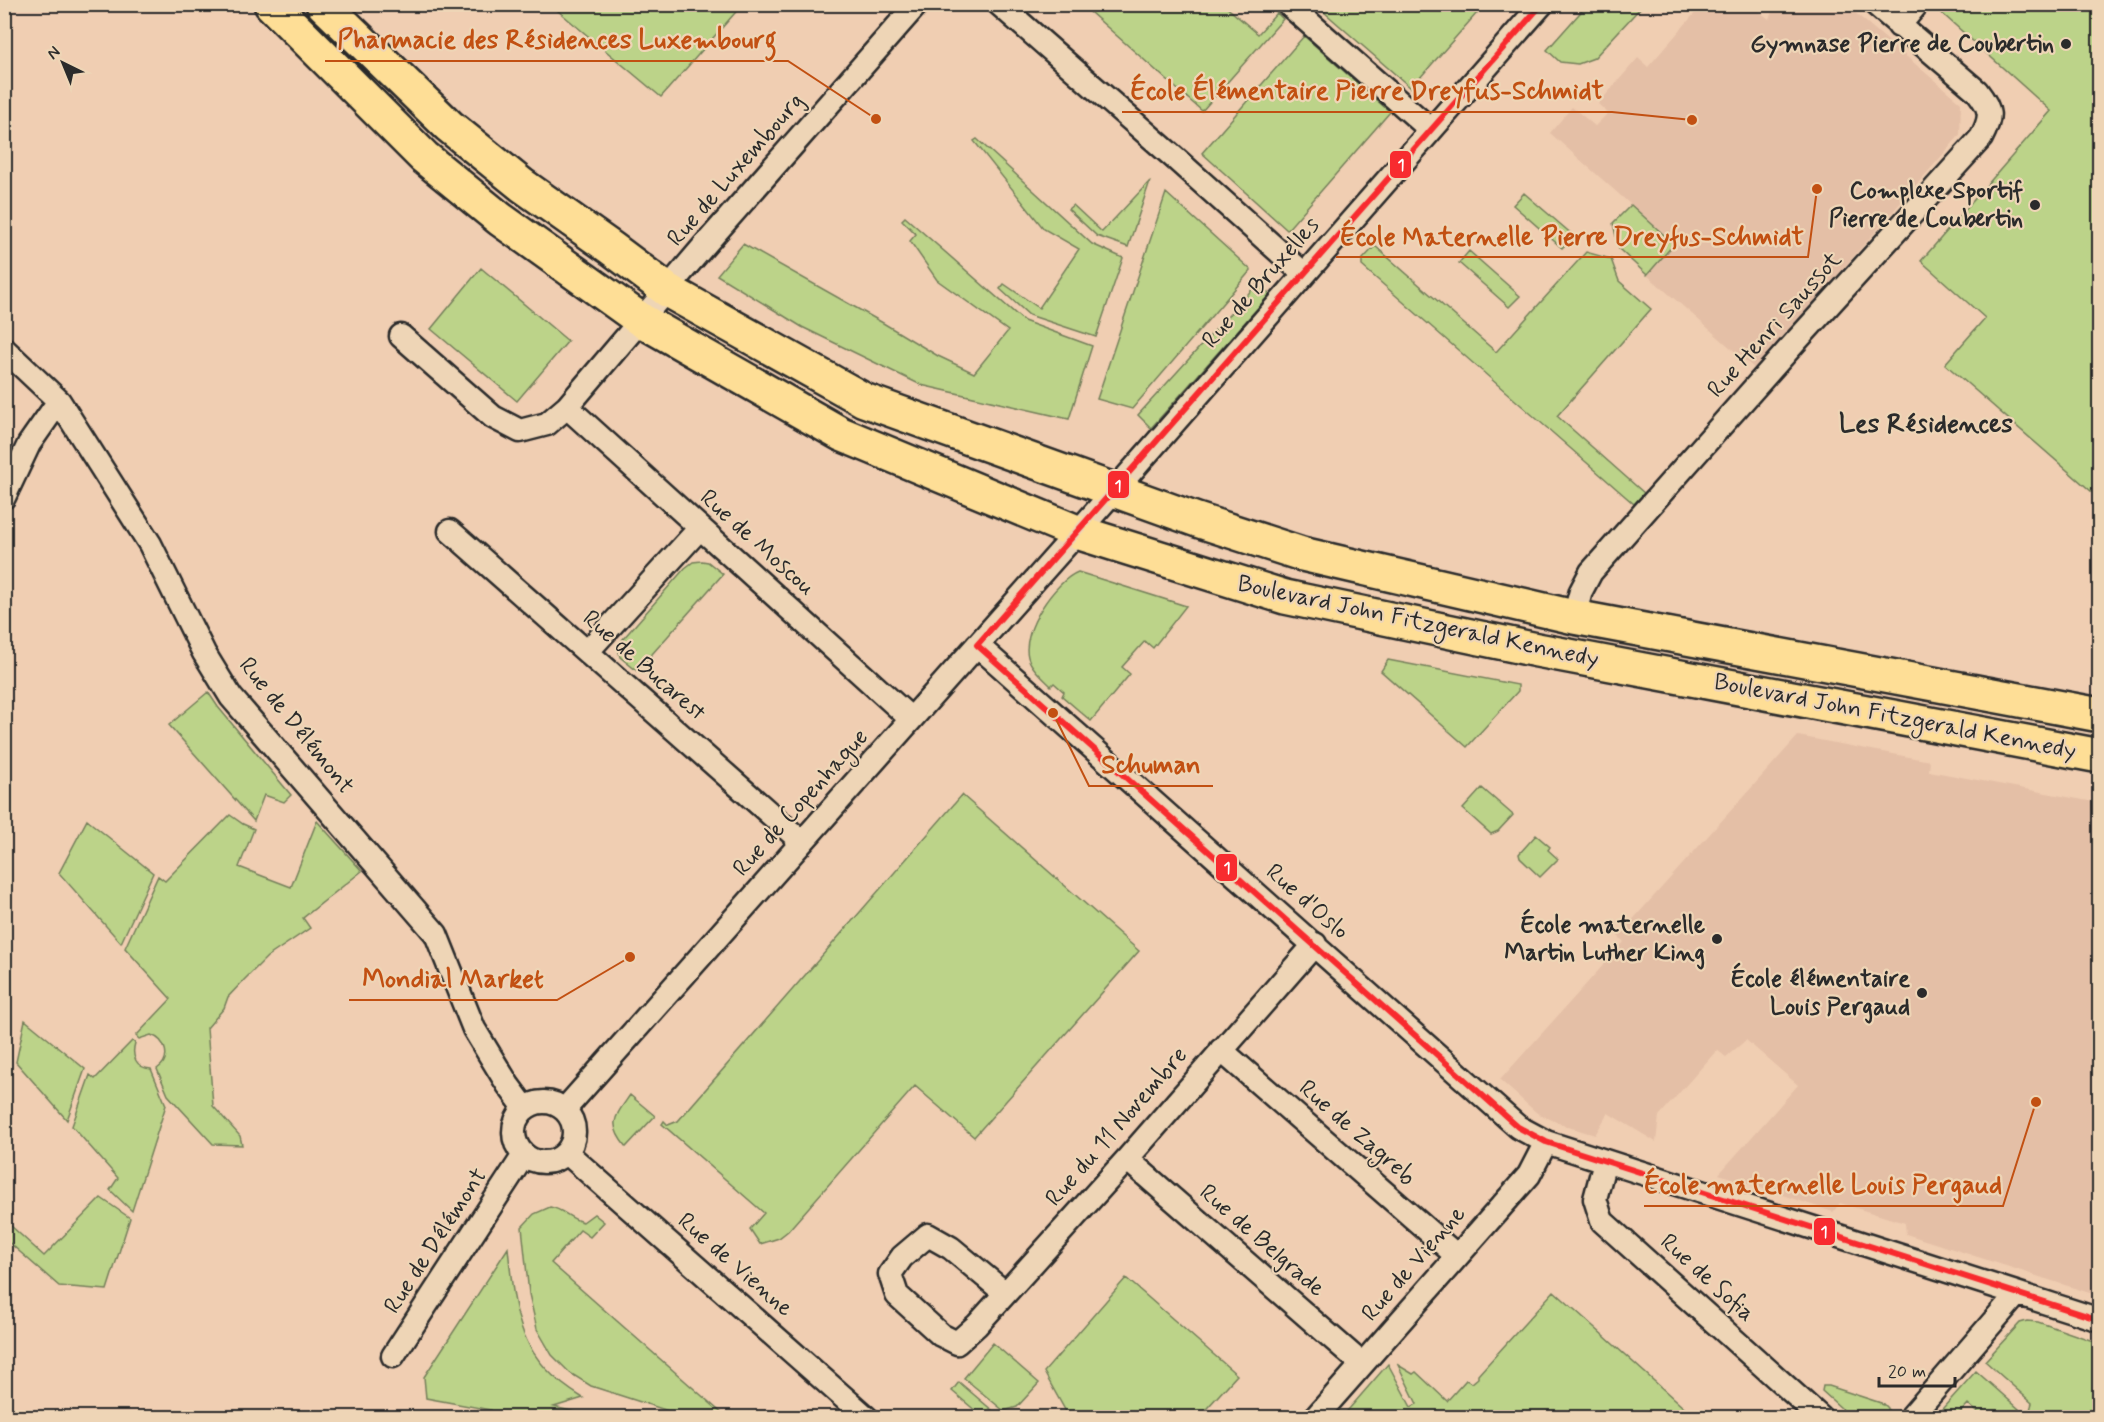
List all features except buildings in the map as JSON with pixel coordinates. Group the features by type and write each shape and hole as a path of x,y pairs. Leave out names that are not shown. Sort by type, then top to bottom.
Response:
{"main road":[{"name":"Boulevard John Fitzgerald Kennedy","path":"271,4 424,157 500,219 642,320 841,434 1077,532 1285,597 1537,650 2100,756"},
{"name":"Boulevard John Fitzgerald Kennedy","path":"323,4 458,134 522,185 667,290 864,399 1197,520 1302,554 1574,617 2100,715"}],"street":[{"name":"Rue de Luxembourg","path":"667,290 917,4"},
{"path":"999,4 1304,274"},
{"path":"1288,4 1431,130"},
{"name":"Rue de Bruxelles","path":"1077,532 1542,4"},
{"name":"Rue Henri Saussot","path":"1574,617 1581,591 1591,572 1981,138 1989,123 1990,112 1977,91 1875,4"},
{"path":"1899,26 1917,4"},
{"path":"401,336 493,417 520,431 547,424 567,407 667,290"},
{"name":"Rue de Délémont","path":"4,350 59,401 150,544 204,653 231,697 436,934 474,1029 508,1085 525,1108"},
{"path":"4,497 29,444 59,401"},
{"name":"Rue de Moscou","path":"567,407 911,719"},
{"path":"587,652 700,528"},
{"name":"Rue de Bucarest","path":"450,531 802,842"},
{"name":"Rue de Copenhague","path":"565,1109 1077,532"},
{"name":"Rue d'Oslo","path":"977,645 1518,1127 1546,1142"},
{"name":"Rue du 11 Novembre","path":"1005,1293 951,1248 928,1235 902,1257 890,1274 897,1295 941,1335 957,1343 977,1325 1127,1159 1315,944"},
{"name":"Rue de Zagreb","path":"1221,1050 1457,1256"},
{"path":"545,1101 556,1103 565,1109 572,1118 575,1130 573,1142 567,1153 558,1160 546,1162 535,1161 524,1155 514,1137 514,1126 518,1116 525,1108 545,1101"},
{"path":"1546,1142 2100,1320"},
{"name":"Rue de Vienne","path":"1315,1418 1529,1174 1546,1142"},
{"name":"Rue de Vienne","path":"567,1153 867,1418"},
{"name":"Rue de Délémont","path":"393,1356 524,1155"},
{"name":"Rue de Belgrade","path":"1127,1159 1362,1364"},
{"name":"Rue de Sofia","path":"1605,1161 1595,1199 1602,1221 1821,1418"},
{"path":"1910,1418 2017,1294"}],"shaded area":[{"path":"1702,5 1751,5 1769,19 1775,5 1846,5 1961,103 1960,135 1755,369 1647,275 1674,243 1550,133 1572,107 1595,126 1608,113 1598,104 1638,58 1648,67"},
{"path":"1798,736 1930,761 1929,771 2099,803 2099,1296 1906,1234 1905,1223 1840,1203 1833,1212 1719,1174 1798,1085 1746,1040 1726,1057 1717,1050 1659,1116 1656,1142 1608,1113 1595,1135 1565,1126 1537,1113 1500,1080 1624,942 1618,936"}],"green space":[{"name":"Complexe Sportif Pierre de Coubertin","path":"1940,4 2099,5 2099,498 1945,364 1985,318 1921,261 2051,111 1936,8"},
{"path":"551,5 742,5 661,97"},
{"path":"1082,5 1224,5 1258,34 1277,13 1283,19 1202,111"},
{"path":"1331,5 1484,5 1411,88 1324,12"},
{"path":"1587,5 1643,5 1594,58 1578,64 1560,62 1547,50"},
{"path":"1304,36 1390,112 1287,230 1202,153"},
{"path":"977,139 1092,244 1123,258 1096,337 1029,315 1000,289 1004,284 1039,308 1079,249 1044,229 974,141"},
{"path":"1150,181 1128,247 1097,236 1068,209 1073,205 1102,232"},
{"path":"1166,193 1251,270 1132,409 1097,399"},
{"path":"1524,193 1574,236 1562,248 1513,205"},
{"path":"1631,205 1674,244 1647,275 1619,249 1613,223"},
{"path":"905,217 1024,321 1092,346 1069,419 921,385 802,327 717,275 743,244 938,356 974,373 1008,331 937,280 910,241 916,234 902,220"},
{"path":"1375,246 1496,352 1586,252 1611,259 1619,281 1651,309 1557,416 1644,493 1634,504 1362,266 1362,260"},
{"path":"1469,251 1520,296 1509,307 1459,263"},
{"path":"481,268 568,341 517,401 431,329"},
{"path":"1258,283 1270,294 1151,428 1138,415"},
{"path":"693,562 708,562 723,574 637,671 620,657 618,647 685,568"},
{"path":"1078,572 1186,606 1153,648 1145,641 1122,667 1130,674 1091,721 1062,696 1064,692 1054,683 1051,686 1041,676 1028,657 1027,646 1035,621 1050,596 1069,577"},
{"path":"1388,660 1518,685 1518,691 1467,747 1381,671"},
{"path":"208,692 291,795 284,802 264,795 254,821 169,725"},
{"path":"1482,788 1513,815 1498,831 1491,834 1463,809"},
{"path":"962,795 1139,951 974,1137 915,1086 788,1231 779,1238 760,1244 750,1229 764,1213 662,1124 664,1121 668,1125 678,1121"},
{"path":"230,815 254,829 239,867 291,887 317,821 362,871 303,918 310,928 267,957 228,997 224,1008 207,1028 213,1106 240,1136 242,1145 213,1144 168,1095 157,1069 162,1065 166,1055 163,1045 151,1035 139,1039 136,1036 171,999 125,948 158,876 165,881"},
{"path":"87,820 153,873 121,943 59,873"},
{"path":"1536,835 1550,847 1548,850 1558,859 1540,877 1520,858 1519,854"},
{"path":"25,1020 85,1069 67,1120 16,1062"},
{"path":"132,1041 135,1043 136,1061 151,1069 166,1105 132,1211 110,1190 118,1178 72,1126 90,1075 95,1079"},
{"path":"630,1095 655,1116 626,1147 616,1132 615,1121"},
{"path":"101,1198 130,1218 107,1290 59,1286 5,1239 5,1231 10,1225 44,1256"},
{"path":"550,1207 583,1222 594,1214 604,1222 590,1237 580,1230 551,1263 726,1417 687,1417 591,1386 570,1373 552,1355 537,1329 529,1294 522,1227 534,1214"},
{"path":"508,1248 514,1295 524,1335 545,1368 583,1398 554,1407 595,1417 490,1417 491,1410 426,1398 424,1377"},
{"path":"1126,1278 1237,1375 1199,1417 1069,1417 1044,1372"},
{"path":"1554,1291 1694,1417 1342,1417 1388,1364 1411,1407 1417,1404 1398,1365 1413,1374 1416,1372 1447,1401 1466,1380 1472,1383 1478,1378 1478,1375"},
{"path":"2038,1322 2099,1343 2098,1417 2028,1417 2032,1403 1985,1361 2020,1323"},
{"path":"993,1343 1039,1383 1017,1407 1004,1411 964,1378"},
{"path":"1976,1371 2019,1409 2016,1417 1983,1417 1968,1404 1956,1417 1935,1417"},
{"path":"959,1382 1000,1417 983,1417 952,1391"},
{"path":"1823,1386 1884,1404 1888,1408 1888,1414 1884,1417 1851,1417 1822,1391"}],"transit line":[{"name":"1","path":"977,645 1542,4"},
{"name":"1","path":"977,645 1518,1127 1546,1142 2100,1320"}],"place":[{"name":"Gymnase Pierre de Coubertin","path":"2066,44"},
{"name":"Pharmacie des Résidences Luxembourg","path":"876,119"},
{"name":"École Élémentaire Pierre Dreyfus-Schmidt","path":"1692,120"},
{"name":"École Maternelle Pierre Dreyfus-Schmidt","path":"1817,189"},
{"name":"Complexe Sportif Pierre de Coubertin","path":"2035,205"},
{"name":"Schuman","path":"1053,713"},
{"name":"École maternelle Martin Luther King","path":"1717,939"},
{"name":"Mondial Market","path":"630,957"},
{"name":"École élémentaire Louis Pergaud","path":"1922,993"},
{"name":"École maternelle Louis Pergaud","path":"2036,1102"}],"district":[{"name":"Les Résidences","path":"1926,425"}]}
